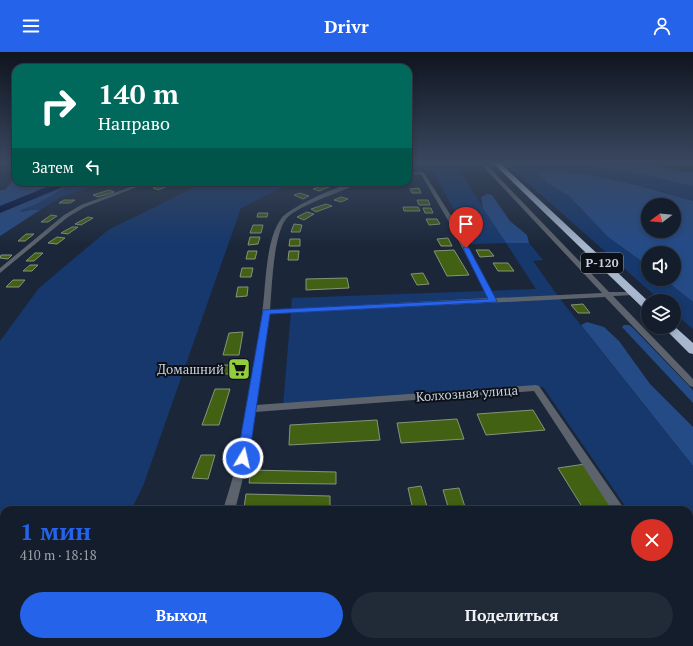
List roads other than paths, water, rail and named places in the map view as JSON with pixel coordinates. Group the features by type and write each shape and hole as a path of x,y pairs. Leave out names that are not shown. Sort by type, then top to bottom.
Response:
{"highway":[{"name":"Р-120","path":"524,190 641,300"},
{"path":"676,334 693,350"}],"street":[{"path":"0,271 66,216 83,206 127,190"},
{"path":"230,506 243,458 266,312 275,238 284,218 308,203 339,190"},
{"path":"432,190 452,222 493,301"},
{"path":"506,190 693,384"},
{"path":"266,312 634,293"},
{"name":"Колхозная улица","path":"251,409 536,388 616,506"}],"waterway":[{"path":"0,210 49,190"}],"place":[{"name":"Домашний","path":"239,369"}]}
